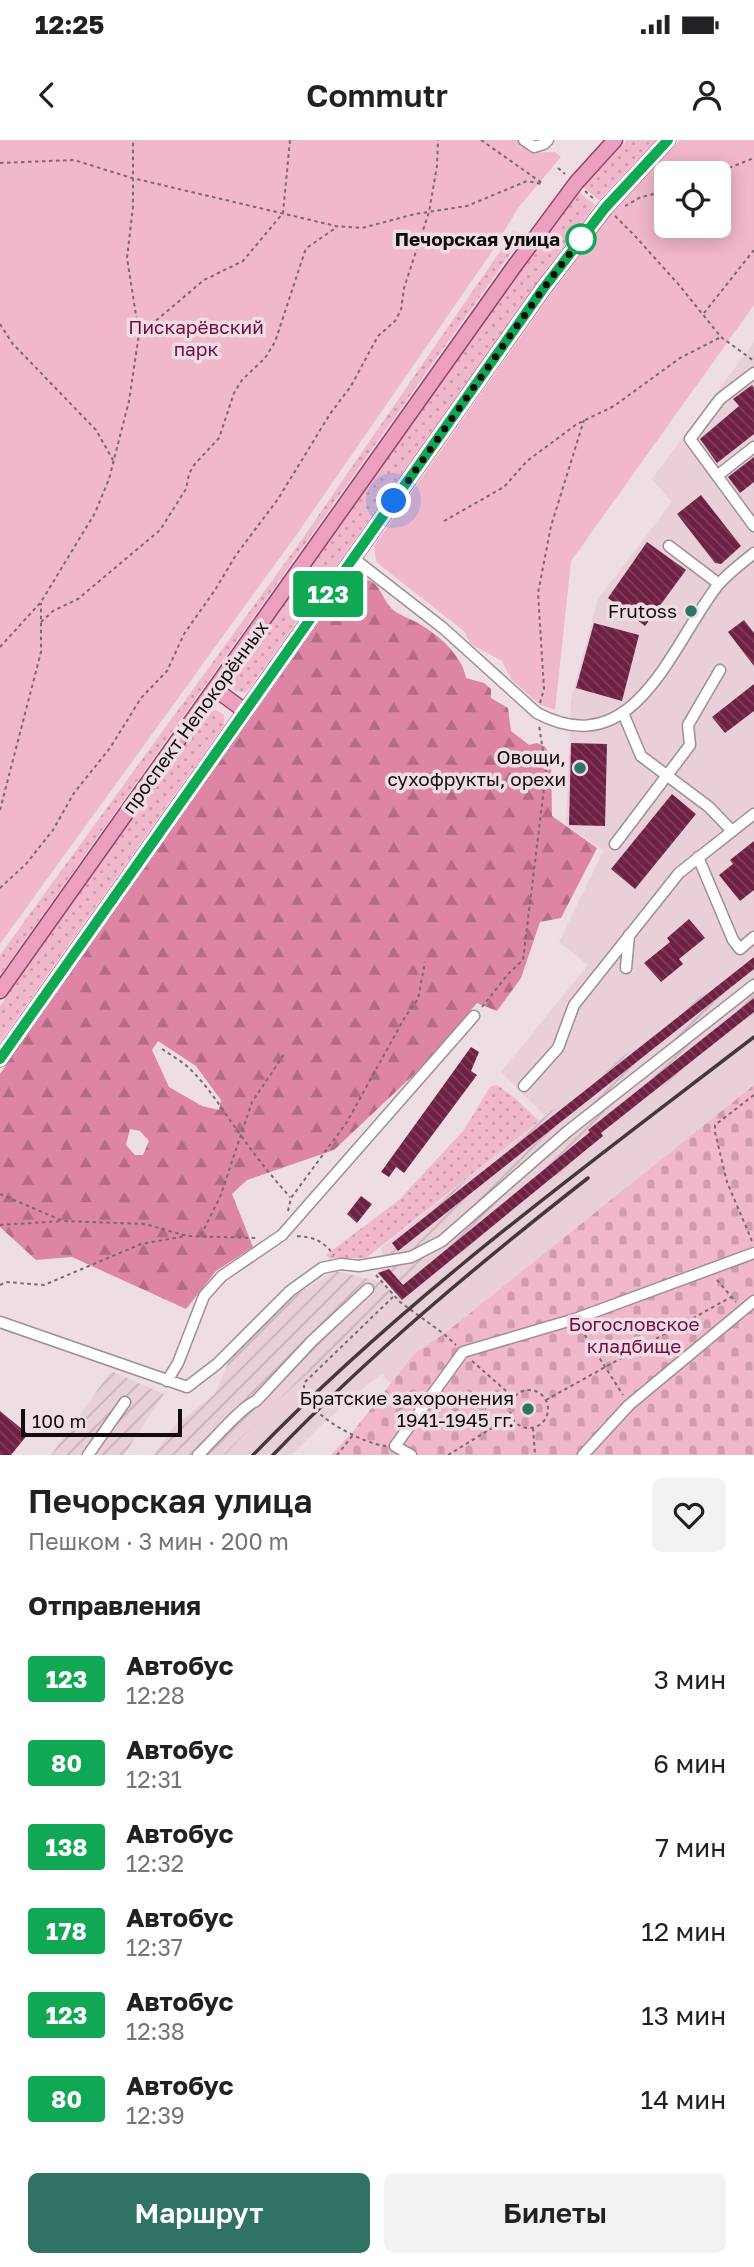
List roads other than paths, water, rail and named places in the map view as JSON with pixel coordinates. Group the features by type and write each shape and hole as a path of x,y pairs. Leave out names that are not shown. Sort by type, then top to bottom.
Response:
{"main road":[{"name":"проспект Непокорённых","path":"0,991 551,216 615,140"},
{"name":"проспект Непокорённых","path":"0,1059 543,289 605,208 668,140"},
{"path":"215,689 245,711"}],"street":[{"path":"524,140 534,147 544,145 548,140"},
{"path":"752,518 690,439 720,399 754,373"},
{"path":"717,476 754,447"},
{"path":"669,546 719,584"},
{"path":"354,558 443,628 537,713 551,720 581,727 598,724 623,713 646,694 719,584 754,553"},
{"path":"615,844 690,745 688,725 720,670"},
{"path":"623,713 641,756 709,807 732,831"},
{"path":"524,1086 558,1048 574,1005 679,873 754,814"},
{"path":"698,857 733,940 740,948 754,937"},
{"path":"626,968 629,935"},
{"path":"0,1322 187,1387 217,1364 290,1291 322,1268 341,1264 359,1266 411,1257 442,1241 568,1132 754,985"},
{"path":"167,1381 178,1363 204,1296 222,1276 282,1236 474,1016"},
{"path":"411,1455 395,1446 463,1352 575,1319 754,1253"},
{"path":"198,1455 246,1405 256,1401 312,1341 368,1289"},
{"path":"583,1455 629,1405 754,1301"},
{"path":"88,1455 125,1402"}],"railway":[{"path":"253,1455 311,1397 433,1289 560,1186 754,1037"},
{"path":"273,1455 348,1381 425,1311 588,1178"}],"place":[{"name":"Печорская улица","path":"581,239"},
{"name":"Frutoss","path":"691,611"},
{"name":"Овощи, сухофрукты, орехи","path":"580,768"},
{"name":"Братские захоронения 1941-1945 гг.","path":"528,1409"}],"park label":[{"name":"Пискарёвский парк","path":"196,338"},
{"name":"Богословское кладбище","path":"634,1335"}]}
